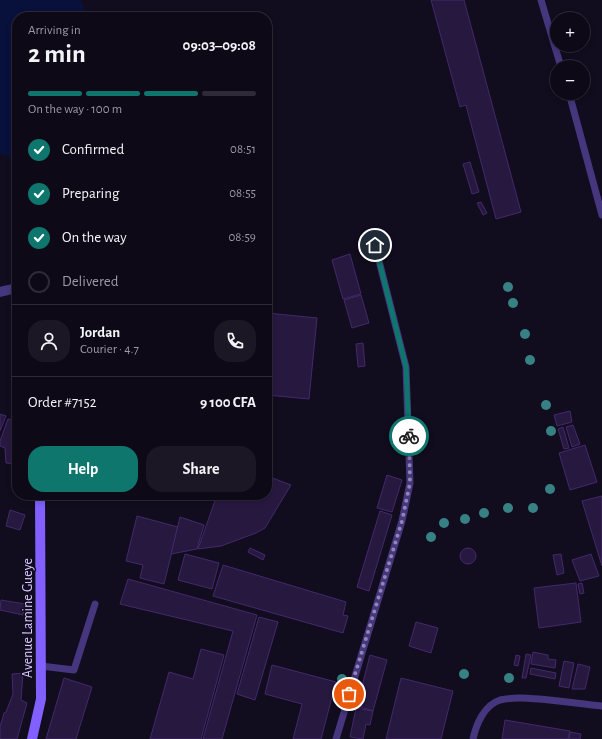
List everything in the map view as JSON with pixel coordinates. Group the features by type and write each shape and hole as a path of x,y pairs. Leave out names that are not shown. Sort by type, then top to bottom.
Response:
{"street":[{"path":"0,292 12,289"},
{"name":"Avenue Lamine Gueye","path":"32,739 41,699 40,500"}],"lane":[{"path":"542,0 559,60"},
{"path":"571,100 602,215"},
{"path":"336,739 402,521 410,483 406,367 375,245"},
{"path":"41,666 74,670 95,604"},
{"path":"473,739 476,726 485,711 499,700 529,699 602,706"}],"shaded area":[{"path":"0,0 81,0 85,12 12,12 12,157 0,154"}],"building":[{"path":"431,0 464,0 521,212 496,219 466,105 460,107"},
{"path":"470,162 479,192 472,194 463,164"},
{"path":"481,202 487,213 483,215 477,203"},
{"path":"350,254 361,294 343,299 332,260"},
{"path":"361,295 369,323 352,328 344,300"},
{"path":"272,314 317,318 309,399 272,395"},
{"path":"363,343 365,366 358,367 356,344"},
{"path":"570,411 572,422 557,426 554,415"},
{"path":"0,414 6,416 0,431"},
{"path":"8,419 12,420 12,464 6,463 5,448 0,446 0,441"},
{"path":"573,425 580,444 572,447 566,427"},
{"path":"563,427 569,448 564,449 558,429"},
{"path":"585,445 597,482 570,490 559,453"},
{"path":"387,475 402,480 392,512 377,508"},
{"path":"272,478 291,485 265,528 256,533 221,546 198,549 215,500 272,500"},
{"path":"602,496 602,566 582,501"},
{"path":"10,510 25,515 20,530 6,526"},
{"path":"380,511 392,515 369,591 357,587"},
{"path":"137,516 178,527 164,584 140,578 143,565 126,561"},
{"path":"180,517 204,525 197,549 171,554"},
{"path":"250,548 265,555 263,560 248,552"},
{"path":"468,548 475,553 476,556 471,563 468,564 461,559 460,556 465,549"},
{"path":"185,554 219,563 212,589 178,580"},
{"path":"561,554 564,573 557,575 553,555"},
{"path":"591,554 599,576 580,581 572,560"},
{"path":"223,565 346,602 343,615 348,616 343,633 213,596"},
{"path":"128,579 257,615 222,739 203,739 233,631 120,604"},
{"path":"576,583 581,622 539,628 534,588"},
{"path":"582,583 584,593 580,594 578,584"},
{"path":"1,600 25,604 23,615 0,610"},
{"path":"259,617 278,622 255,700 237,694"},
{"path":"416,622 438,628 431,653 409,646"},
{"path":"201,649 224,655 201,739 150,739 169,672 193,679"},
{"path":"533,652 548,655 548,659 556,660 555,668 531,664"},
{"path":"526,654 531,655 526,678 522,678"},
{"path":"370,655 387,660 373,711 357,706"},
{"path":"516,655 520,656 518,666 514,665"},
{"path":"564,661 574,663 569,688 559,686"},
{"path":"578,664 590,667 585,689 572,689"},
{"path":"272,665 336,682 321,739 293,739 302,704 265,694"},
{"path":"531,668 556,673 555,679 530,674"},
{"path":"23,673 21,700 27,703 17,739 0,739 0,727 4,713 6,712 13,694 12,674"},
{"path":"64,678 92,687 76,739 46,739"},
{"path":"401,678 453,691 441,739 386,739"},
{"path":"356,708 373,711 370,725 366,724 363,739 350,737"},
{"path":"505,720 570,731 568,739 502,739"},
{"path":"570,732 581,734 580,739 569,739"}],"way so far":[{"path":"349,694 402,521 410,483 409,436"}],"route":[{"path":"375,245 406,367 409,436"}]}
